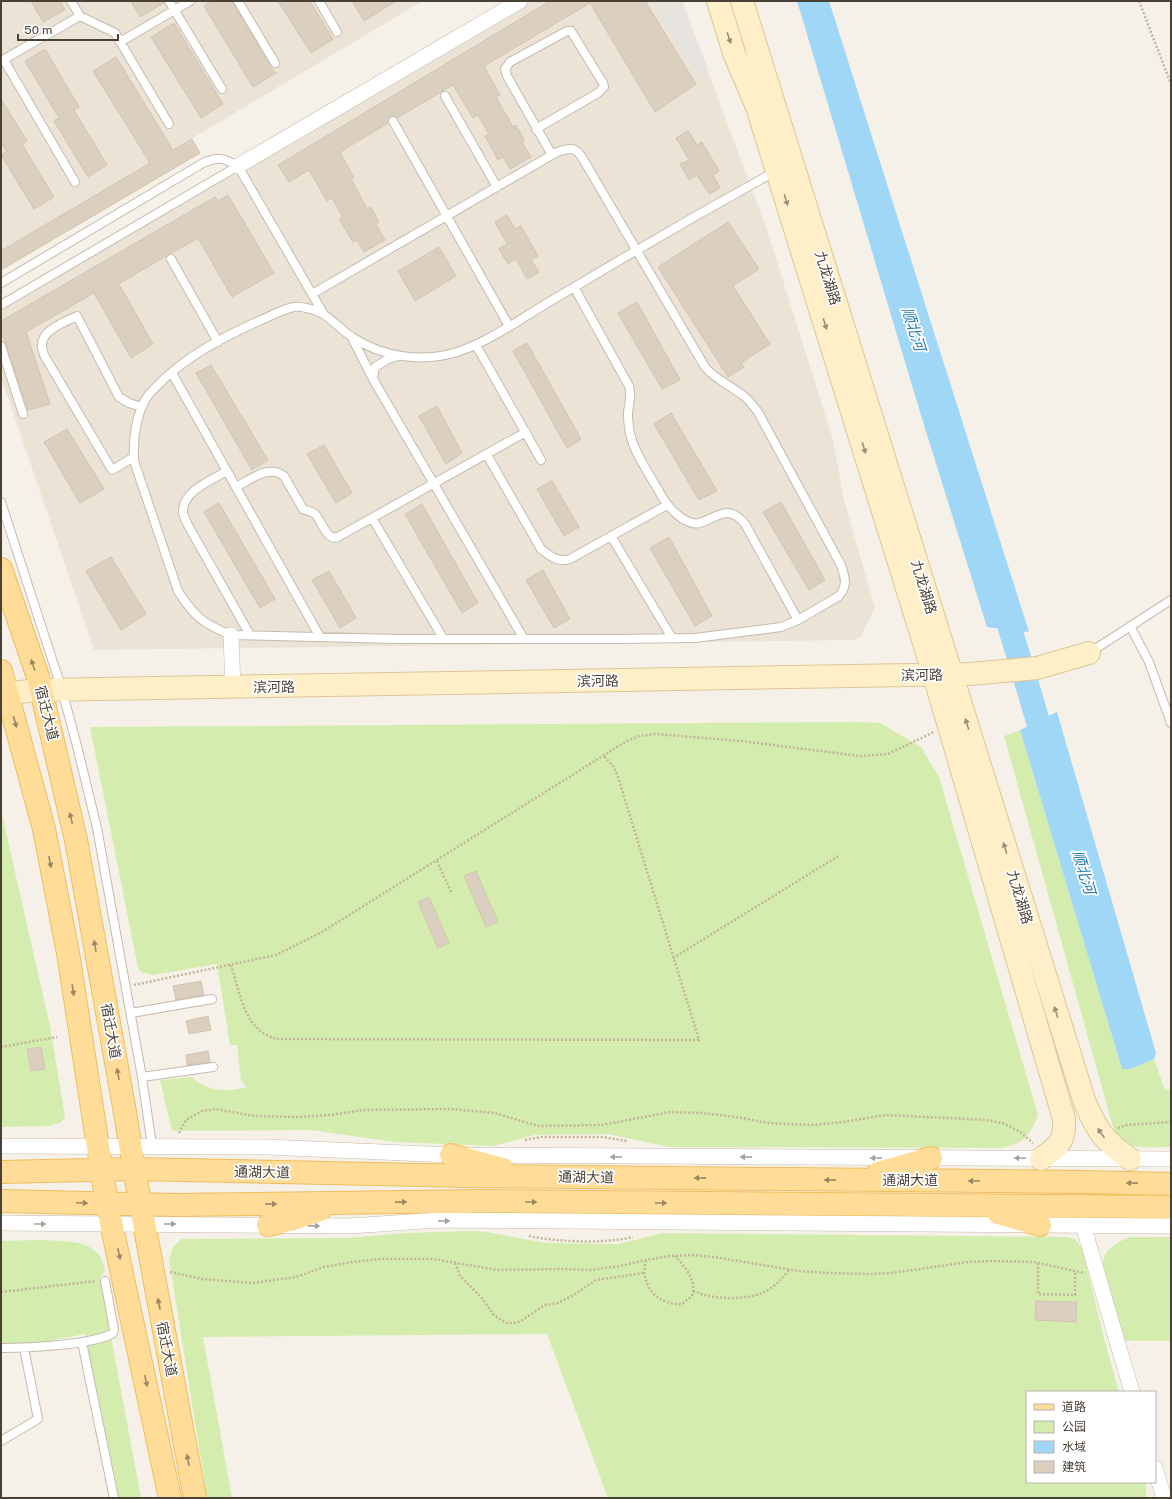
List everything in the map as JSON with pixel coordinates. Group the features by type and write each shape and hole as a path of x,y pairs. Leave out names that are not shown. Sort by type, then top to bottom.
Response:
{"main road":[{"name":"宿迁大道","path":"1,569 51,690 142,1214 195,1498"},
{"name":"宿迁大道","path":"1,671 44,829 68,954 97,1146 109,1214 170,1498"},
{"path":"451,1156 486,1164 527,1177"},
{"path":"853,1180 931,1158"},
{"name":"通湖大道","path":"1,1172 134,1169 527,1177 1171,1184"},
{"path":"248,1204 233,1196 228,1185 230,1180 236,1176 252,1172"},
{"path":"1,1175 7,1186 7,1191 1,1200"},
{"name":"通湖大道","path":"1,1200 109,1214 142,1214 248,1204 478,1202 1171,1207"},
{"path":"268,1225 293,1219 340,1203"},
{"path":"970,1205 1040,1225"}],"street":[{"path":"238,166 520,1"},
{"name":"九龙湖路","path":"718,1 734,53 785,168"},
{"name":"九龙湖路","path":"742,1 785,168 943,675 1071,1061 1094,1123 1106,1140 1130,1159"},
{"path":"231,635 233,687"},
{"name":"滨河路","path":"8,693 51,690 943,675 1037,668 1089,653"},
{"name":"九龙湖路","path":"943,675 948,725 1064,1119 1064,1134 1057,1147 1039,1152"},
{"path":"1,1146 267,1147 451,1156 931,1158 1039,1152 1130,1159 1171,1159"},
{"path":"1,1224 109,1214"},
{"path":"142,1214 268,1225 350,1226 439,1220 1171,1226"},
{"path":"1083,1225 1132,1391"},
{"path":"1156,1471 1164,1498"}],"lane":[{"path":"71,1 80,16 115,33 169,124"},
{"path":"169,1 222,89"},
{"path":"120,42 190,1"},
{"path":"238,1 275,62"},
{"path":"319,1 337,32"},
{"path":"75,182 3,60 80,16"},
{"path":"536,129 598,93 604,87 571,31 567,31 510,62 505,69 506,76 536,129 552,155"},
{"path":"445,96 497,187"},
{"path":"393,121 509,326"},
{"path":"312,294 552,155 569,148 574,149 579,152 705,366 712,375 721,382 745,397 758,412 841,565 846,584 843,591 839,596 798,620 781,627 695,638 524,639 320,637 231,635 213,628 200,619 188,606 178,591 134,457 133,438 137,419 146,398 163,380 182,364 218,342 245,327 294,307 307,308 324,313"},
{"path":"1,283 203,164 213,159 223,158 238,166 324,313 351,336 368,346 399,356 435,357 456,353 476,345 636,250 785,168"},
{"path":"1,305 238,166"},
{"path":"171,259 218,342"},
{"path":"574,287 629,386 631,392 628,412 631,437 637,453 668,505 692,524 699,523 728,512 741,518 746,524 798,620"},
{"path":"134,457 112,470 44,355 41,345 44,336 49,331 77,316 119,397 129,403 142,407"},
{"path":"351,336 373,379 524,639"},
{"path":"476,345 541,460"},
{"path":"1,346 24,414"},
{"path":"373,379 375,367 388,359 399,356"},
{"path":"172,373 320,637"},
{"path":"236,487 262,474 275,471 280,473 284,476 303,510 313,512 332,538 342,535 526,432"},
{"path":"487,455 541,549 552,558 564,561 570,559 668,505"},
{"path":"228,471 194,491 187,499 183,512 189,527 250,635"},
{"path":"1,502 51,690 77,746 97,828 131,1013 152,1146"},
{"path":"372,518 443,638"},
{"path":"611,536 672,638"},
{"name":"滨河路","path":"1089,653 1171,600"},
{"path":"1130,626 1149,662 1171,723"},
{"path":"131,1013 212,999"},
{"path":"142,1077 213,1067"},
{"path":"1,1348 24,1348 82,1342 107,1337 113,1333 114,1328 105,1281"},
{"path":"82,1342 114,1498"},
{"path":"1,1441 38,1419 24,1348"}],"path":[{"path":"1139,1 1171,84"},
{"path":"126,987 276,955 296,946 322,932 437,861 625,742 639,736 655,734 742,741 861,756 888,754 948,725"},
{"path":"231,965 241,1000 249,1018 260,1031 276,1039 699,1040 618,777 614,767 604,756"},
{"path":"674,958 840,855"},
{"path":"437,861 451,892"},
{"path":"1,1047 58,1037"},
{"path":"179,1133 186,1120 202,1111 215,1109 255,1116 297,1117 330,1115 363,1110 450,1109 495,1113 538,1126 602,1125 670,1112 702,1113 737,1117 768,1123 812,1125 843,1122 885,1115 987,1120 1005,1124 1020,1132 1039,1152"},
{"path":"1106,1140 1118,1127 1126,1125 1171,1122"},
{"path":"152,1268 202,1279 252,1283 296,1277 331,1266 380,1259 434,1259 497,1270 591,1270 620,1266 646,1260 692,1255 828,1273 870,1274 914,1270 968,1262 1018,1261 1038,1263 1098,1276"},
{"path":"646,1260 643,1268 644,1273 647,1283 656,1296 661,1301 668,1304 682,1304 692,1296 693,1291 690,1276 685,1267 675,1256"},
{"path":"455,1263 460,1276 481,1297 494,1315 506,1323 521,1321 545,1305 558,1303 596,1280 644,1273"},
{"path":"1038,1263 1038,1294 1075,1295 1076,1271"},
{"path":"693,1291 719,1298 750,1298 758,1296 772,1288 789,1269"},
{"path":"1,1292 105,1281"}],"shaded area":[{"path":"1,1 423,1 1,252"},
{"path":"511,1 682,1 768,233 833,440 844,500 875,608 860,638 851,640 94,650 1,377 1,300"},
{"path":"652,1 682,1 708,69 695,76"}],"green space":[{"path":"880,723 921,747 939,777 1038,1115 1029,1133 1025,1138 1016,1144 1002,1148 669,1147 608,1134 535,1135 493,1146 395,1142 310,1130 172,1131 160,1080 192,1077 204,1085 218,1090 232,1090 247,1087 241,1081 237,1045 230,1045 217,964 153,975 141,972 138,968 90,727"},
{"path":"1020,730 1122,1069 1130,1069 1154,1059 1165,1090 1171,1089 1171,1147 1143,1147 1123,1143 1116,1135 1113,1127 1004,736"},
{"path":"1,810 50,1026 65,1117 60,1123 49,1126 1,1127"},
{"path":"471,1231 487,1232 546,1243 618,1244 663,1233 1066,1237 1075,1239 1082,1248 1119,1391 1026,1391 1026,1483 1145,1483 1147,1498 608,1498 547,1334 203,1337 232,1498 207,1498 169,1259 173,1247 181,1239 347,1238 405,1233"},
{"path":"1130,1237 1171,1237 1171,1341 1125,1341 1102,1268 1105,1256 1110,1248"},
{"path":"48,1240 73,1242 91,1248 97,1252 101,1258 105,1271 100,1277 141,1498 119,1498 85,1334 43,1342 1,1344 1,1241"}],"water":[{"path":"797,1 829,1 1029,632 987,627 920,412"},
{"path":"1057,712 1156,1053 1154,1059 1130,1069 1122,1069 1020,730"}],"building":[{"path":"31,1 60,1 65,10 43,22"},
{"path":"131,1 164,1 164,3 140,17"},
{"path":"211,1 232,1 270,66 276,73 253,87 204,6"},
{"path":"278,1 310,1 333,39 311,53"},
{"path":"352,1 396,1 364,21"},
{"path":"550,1 645,1 696,84 655,112 590,3 484,66 500,95 496,97 513,127 516,125 524,140 522,142 531,157 510,169 503,157 498,160 485,136 489,134 478,115 473,118 453,85 397,118 390,116 388,123 340,152 354,178 351,179 367,209 371,207 379,222 376,224 385,240 364,252 357,240 353,242 339,219 343,217 332,198 327,201 309,170 289,182 278,165"},
{"path":"174,23 223,104 201,118 151,37"},
{"path":"45,49 79,107 74,110 107,165 88,177 54,121 59,118 25,61"},
{"path":"116,57 173,150 192,139 200,153 1,270 1,251 150,163 93,71"},
{"path":"1,99 27,141 22,144 54,197 34,209 1,155 7,152 1,143"},
{"path":"688,131 697,145 702,142 719,171 713,175 720,188 709,194 697,175 689,180 680,164 689,160 676,138"},
{"path":"228,195 274,273 232,297 198,238 137,273 119,284 153,344 131,358 94,293 26,332 50,404 28,410 1,330 1,321 215,197 218,201"},
{"path":"507,215 515,229 521,226 538,256 531,260 539,272 527,279 516,259 508,264 499,249 507,244 495,222"},
{"path":"728,222 759,269 733,286 770,344 741,363 744,367 728,377 658,267"},
{"path":"439,247 456,276 415,301 398,271"},
{"path":"637,302 680,380 662,389 618,313"},
{"path":"527,343 581,439 567,448 513,351"},
{"path":"211,365 268,460 252,470 196,373"},
{"path":"437,406 462,453 446,464 419,416"},
{"path":"671,413 717,491 699,500 654,424"},
{"path":"67,429 104,489 80,503 44,442"},
{"path":"324,445 352,493 336,503 307,454"},
{"path":"552,481 579,527 564,536 537,489"},
{"path":"781,502 825,580 809,590 763,512"},
{"path":"219,503 275,599 260,608 204,512"},
{"path":"422,504 478,603 462,613 405,514"},
{"path":"669,537 712,616 695,626 650,548"},
{"path":"111,557 146,614 121,630 86,571"},
{"path":"543,570 570,619 554,628 526,580"},
{"path":"329,571 356,618 340,628 312,580"},
{"path":"476,871 498,922 486,927 464,876"},
{"path":"429,897 449,943 438,948 418,902"},
{"path":"201,981 204,995 176,1000 173,986"},
{"path":"208,1016 211,1030 189,1034 186,1021"},
{"path":"41,1047 45,1069 31,1071 27,1049"},
{"path":"208,1051 210,1062 187,1065 186,1055"},
{"path":"1036,1301 1077,1302 1076,1322 1035,1320"}],"waterway":[{"name":"顺北河","path":"1001,599 1019,658"},
{"name":"顺北河","path":"1026,681 1047,752"}]}
